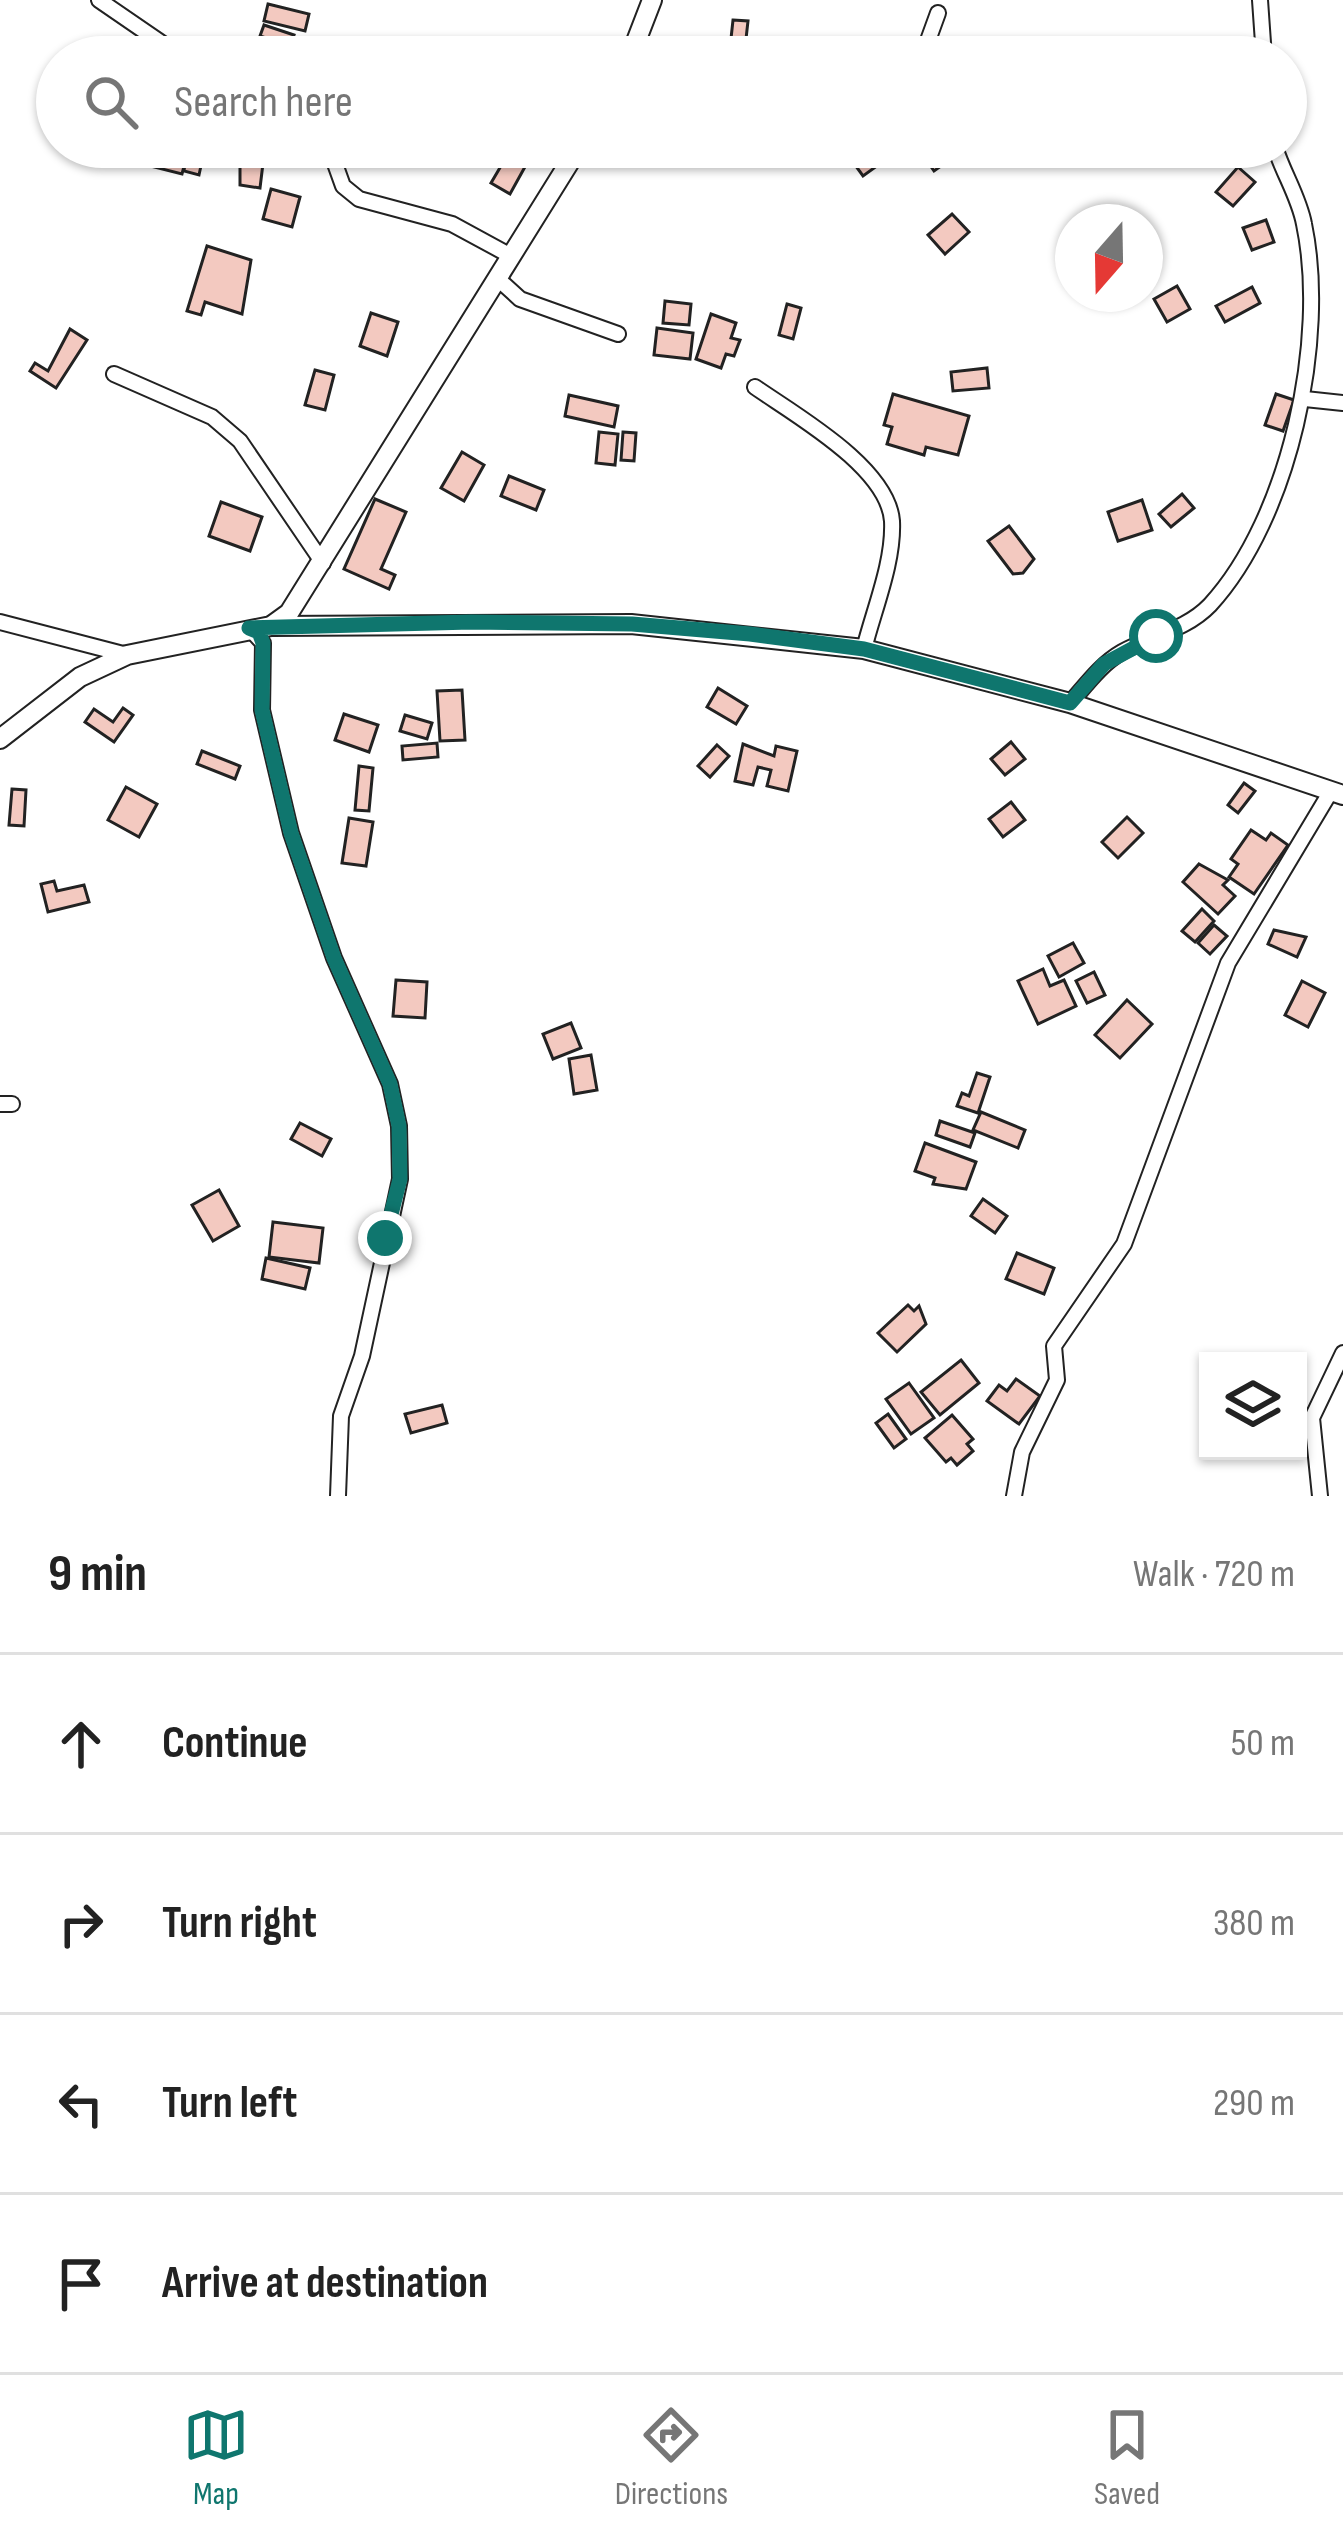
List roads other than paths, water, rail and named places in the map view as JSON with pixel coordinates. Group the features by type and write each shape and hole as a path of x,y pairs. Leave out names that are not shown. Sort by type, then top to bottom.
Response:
{"street":[{"path":"99,0 151,36"},
{"path":"643,36 652,0"},
{"path":"1260,0 1263,36"},
{"path":"930,36 938,13"},
{"path":"337,168 343,186 359,199 452,224 511,256"},
{"path":"272,626 290,613 323,563 566,168"},
{"path":"1070,703 1120,653 1180,628 1213,602 1261,520 1305,399 1310,320 1304,222 1283,168"},
{"path":"496,278 520,299 618,334"},
{"path":"114,374 212,417 240,441 323,563"},
{"path":"755,386 849,455 875,482 892,517 864,649"},
{"path":"1305,399 1343,404"},
{"path":"0,622 127,655"},
{"path":"0,739 80,676 127,655 249,628 632,624 864,649 1070,703 1337,793 1228,963 1124,1244 1054,1346 1057,1380 1022,1452 1014,1496"},
{"path":"249,628 259,632 263,643 262,710 291,833 334,958 390,1084 399,1126 400,1179 362,1355 340,1416 338,1496"},
{"path":"1320,1496 1312,1418 1343,1353"}]}
